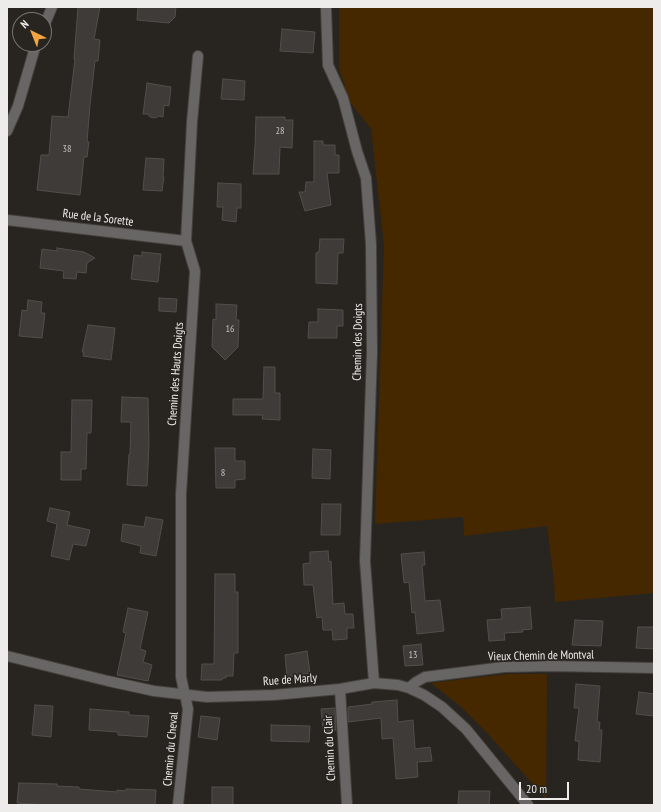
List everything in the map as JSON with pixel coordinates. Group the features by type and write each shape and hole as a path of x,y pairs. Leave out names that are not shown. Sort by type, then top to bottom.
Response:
{"street":[{"name":"Chemin des Doigts","path":"326,7 328,65 343,98 366,178 371,237 372,352 364,561 374,683"},
{"path":"7,131 18,106 34,52"},
{"name":"Chemin des Hauts Doigts","path":"185,695 181,677 181,494 196,271 186,241 192,122 198,56"},
{"name":"Rue de la Sorette","path":"7,220 186,241"},
{"name":"Rue de Marly","path":"7,656 108,681 154,690 207,697 274,695 340,689 374,683 398,685 409,688 424,694 442,707 466,729 528,805"},
{"name":"Vieux Chemin de Montval","path":"409,688 425,677 504,667 550,666 654,668"},
{"name":"Chemin du Clair","path":"340,689 347,805"},
{"name":"Chemin du Cheval","path":"178,805 188,709 185,695"}],"shaded area":[{"path":"339,7 654,7 654,593 555,602 554,581 547,526 464,536 463,517 375,524 384,245 371,129 350,102 339,68"},
{"path":"507,674 547,674 546,799 488,734 460,706 431,683"}],"building":[{"path":"78,7 100,7 94,39 100,40 98,61 95,61 87,142 89,142 87,157 84,157 80,195 37,190 41,155 49,155 52,116 68,117 75,59"},
{"path":"138,7 176,7 175,17 169,23 137,20"},
{"path":"282,29 315,32 313,53 280,51"},
{"path":"223,79 245,81 244,100 221,99"},
{"path":"147,83 171,87 169,106 164,105 163,117 159,116 155,118 150,117 148,114 143,114"},
{"path":"256,117 285,117 285,120 293,120 292,148 280,147 279,174 253,174"},
{"path":"314,141 323,141 323,145 335,145 335,155 339,155 339,173 327,173 331,205 305,211 299,192 305,192 306,182 314,182"},
{"path":"146,158 164,159 162,191 143,190"},
{"path":"218,183 241,184 241,208 237,208 236,222 222,220 223,207 217,207"},
{"path":"320,239 344,239 343,253 338,253 337,284 316,283 316,253 319,252"},
{"path":"57,248 84,252 95,258 87,263 86,273 77,272 76,279 63,278 64,271 40,268 42,249 57,251"},
{"path":"142,252 161,254 158,282 131,279 134,255 142,256"},
{"path":"159,298 177,299 176,312 159,311"},
{"path":"28,300 42,302 41,313 45,313 42,338 19,336 22,310 27,311"},
{"path":"216,304 237,305 236,320 239,320 238,347 225,360 212,347 213,319 216,320"},
{"path":"318,309 343,310 343,326 337,326 337,338 308,338 309,322 318,322"},
{"path":"88,325 115,328 111,360 83,356 84,352 82,352"},
{"path":"264,367 275,367 275,393 280,393 280,420 262,419 263,415 233,415 233,399 263,399"},
{"path":"122,397 148,398 149,444 147,486 127,485 131,422 121,422"},
{"path":"72,400 92,400 91,433 87,433 86,469 81,469 81,480 61,480 61,452 71,452"},
{"path":"215,448 235,448 235,461 245,461 245,479 235,480 235,488 216,488"},
{"path":"313,449 331,450 330,479 312,478"},
{"path":"322,504 341,504 340,535 321,535"},
{"path":"50,508 70,512 67,525 90,530 86,546 73,544 69,560 51,556 57,524 47,521"},
{"path":"146,517 163,520 156,556 140,553 141,546 121,541 123,524 144,527"},
{"path":"328,551 329,562 331,561 333,604 344,603 345,614 353,614 354,628 347,628 347,639 333,640 332,630 323,630 322,617 317,618 313,585 304,585 303,564 310,563 310,552"},
{"path":"424,552 425,565 422,565 425,601 440,600 444,631 417,634 415,612 412,613 409,582 404,583 401,554"},
{"path":"215,574 235,574 235,592 238,592 238,653 234,653 233,676 226,676 226,678 223,678 222,680 201,680 202,664 214,664"},
{"path":"530,607 532,629 522,630 523,632 504,633 505,640 489,641 487,620 502,619 501,609"},
{"path":"128,608 148,612 140,649 146,651 143,662 152,665 148,681 117,675 126,633 123,632"},
{"path":"575,620 603,621 601,646 572,645"},
{"path":"638,627 654,627 654,649 636,648"},
{"path":"421,644 423,665 405,666 403,646"},
{"path":"307,651 310,673 287,677 285,655"},
{"path":"576,684 600,686 597,722 600,722 599,730 602,730 600,762 578,760 579,741 575,741 579,708 574,708"},
{"path":"639,692 654,694 654,716 636,714"},
{"path":"397,700 398,722 413,720 415,749 430,747 432,761 417,762 418,777 396,779 393,738 382,739 381,718 348,722 348,707 372,704 372,702"},
{"path":"35,705 53,706 51,737 32,735"},
{"path":"335,708 336,730 323,731 321,709"},
{"path":"90,709 129,712 129,715 149,716 147,737 118,735 118,732 89,730"},
{"path":"201,716 220,718 217,740 198,737"},
{"path":"271,725 310,726 309,742 271,741"},
{"path":"19,783 57,784 57,786 79,787 79,789 117,792 117,790 125,791 126,789 156,790 155,805 44,805 17,803"},
{"path":"212,787 233,787 233,805 212,805"},
{"path":"459,791 490,791 489,805 458,805"}]}
